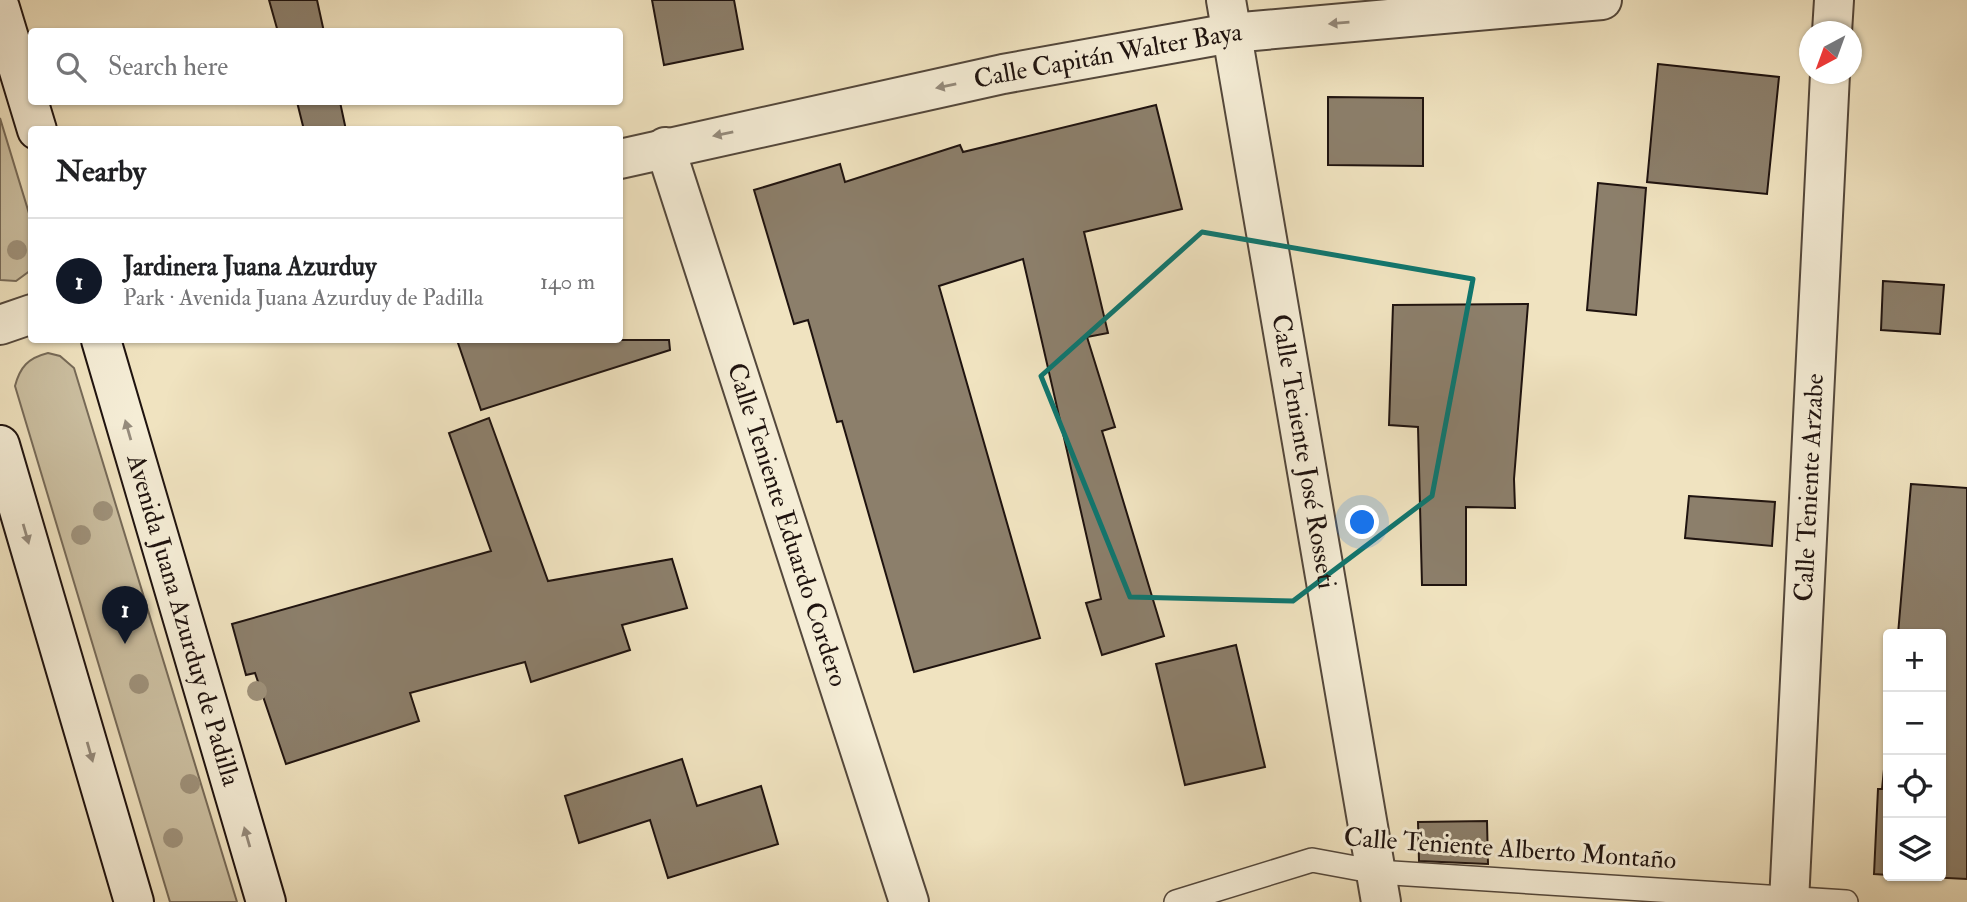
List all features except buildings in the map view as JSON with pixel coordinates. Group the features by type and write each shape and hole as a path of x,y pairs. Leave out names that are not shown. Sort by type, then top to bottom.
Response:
{"street":[{"name":"Calle Capitán Walter Baya","path":"623,158 1003,74 1229,17 1602,0"},
{"path":"1833,21 1834,0"},
{"path":"0,8 28,100"},
{"name":"Calle Teniente José Rosseti","path":"1229,17 1379,887"},
{"name":"Calle Teniente Arzabe","path":"1789,900 1830,84"},
{"path":"29,105 36,126"},
{"name":"Calle Teniente Eduardo Cordero","path":"665,147 909,902"},
{"path":"0,324 28,315"},
{"name":"Avenida Juana Azurduy de Padilla","path":"102,343 267,902"},
{"path":"0,445 134,902"}],"lane":[{"name":"Calle Teniente Alberto Montaño","path":"1176,902 1312,860 1379,887 1846,902"}],"highlighted area":[{"path":"1202,232 1473,279 1432,496 1293,601 1130,597 1041,376"}],"shaded area":[{"path":"0,118 28,210 28,272 16,281 0,280"},
{"path":"48,353 60,356 74,368 237,902 170,902 15,386 26,364"}],"place":[{"name":"Jardinera Juana Azurduy","path":"125,644"}]}
